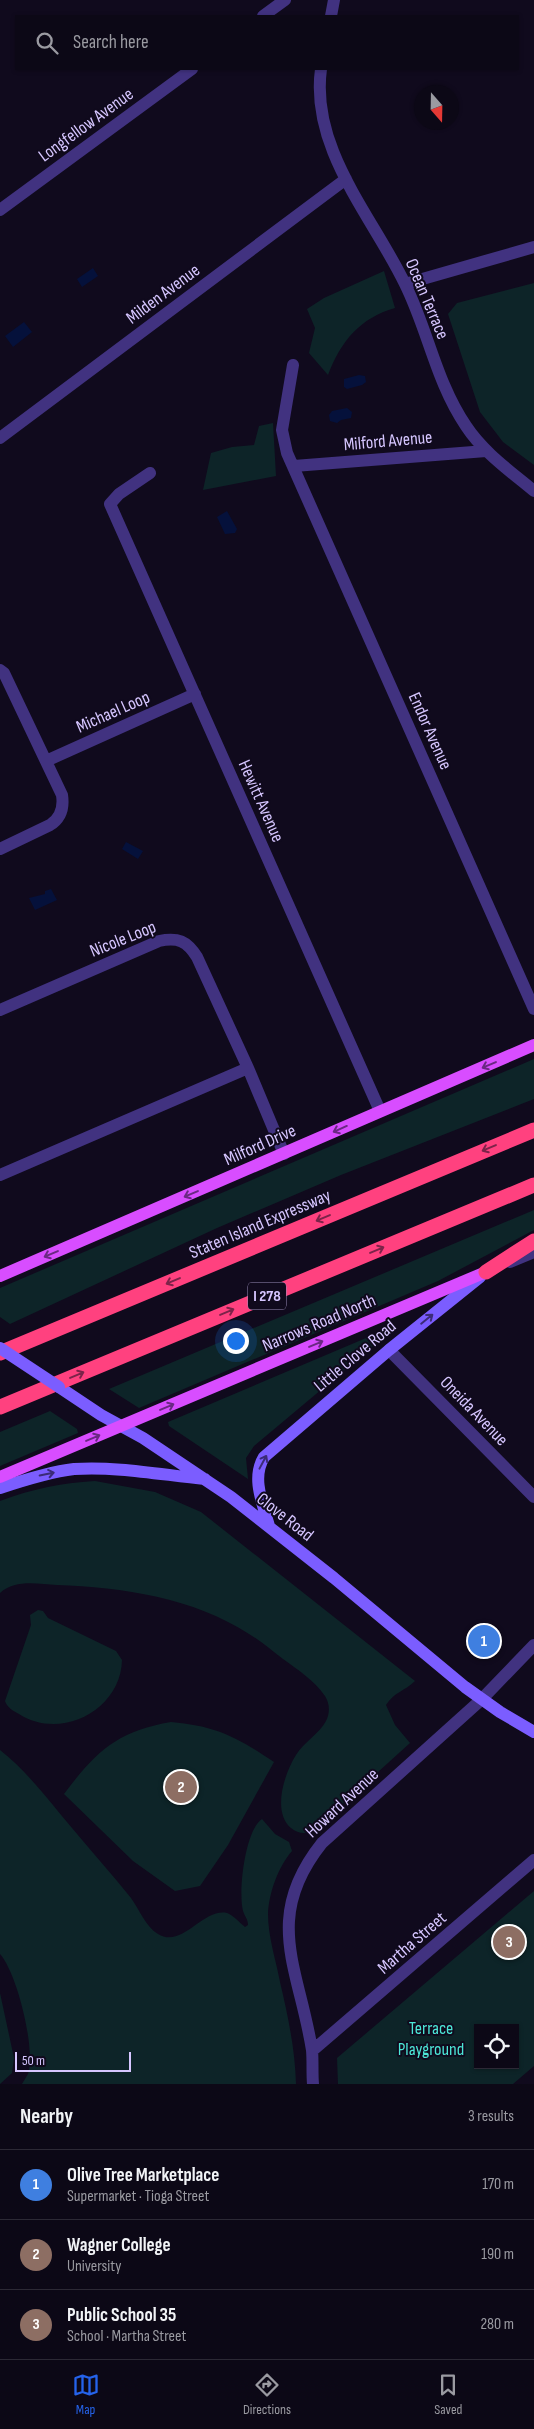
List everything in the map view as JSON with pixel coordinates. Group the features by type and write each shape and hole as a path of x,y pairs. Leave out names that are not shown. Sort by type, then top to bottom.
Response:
{"highway":[{"name":"Staten Island Expressway","path":"0,1353 534,1130"},
{"name":"I 278","path":"0,1407 534,1185"},
{"path":"486,1272 534,1240"}],"main road":[{"name":"Milford Drive","path":"0,1276 534,1046"},
{"name":"Little Clove Road","path":"269,1526 258,1478 259,1466 264,1457 389,1350 486,1272"},
{"name":"Narrows Road North","path":"0,1478 486,1272"},
{"name":"Clove Road","path":"0,1348 101,1415 122,1426 206,1479 269,1526 482,1700 534,1732"},
{"path":"0,1488 41,1475 75,1469 114,1470 206,1479"}],"street":[{"path":"264,15 285,0"},
{"path":"331,15 334,0"},
{"name":"Longfellow Avenue","path":"0,210 191,70"},
{"name":"Ocean Terrace","path":"321,70 321,103 325,126 346,179 406,284 452,404 466,427 486,451 534,491"},
{"name":"Milden Avenue","path":"0,438 346,179"},
{"path":"406,284 534,247"},
{"name":"Endor Avenue","path":"293,365 282,430 287,454 294,466 534,1009"},
{"name":"Milford Avenue","path":"294,466 486,451"},
{"name":"Hewitt Avenue","path":"150,473 119,494 110,504 380,1111"},
{"path":"0,670 4,673 62,795 63,808 57,821 0,849"},
{"name":"Michael Loop","path":"46,761 195,694"},
{"name":"Nicole Loop","path":"0,1010 159,941 170,939 182,940 190,946 197,957 248,1068 284,1154"},
{"path":"0,1175 248,1068"},
{"name":"Little Clove Road","path":"486,1272 534,1252"},
{"name":"Oneida Avenue","path":"389,1350 534,1497"},
{"name":"Howard Avenue","path":"312,2084 312,2051 288,1935 292,1895 299,1876 309,1858 322,1843 482,1700 534,1645"},
{"name":"Martha Street","path":"312,2051 534,1860"}],"green space":[{"path":"384,271 395,308 372,318 353,332 339,352 328,375 309,353 315,328 307,309 324,298"},
{"path":"534,283 534,465 503,442 480,412 448,314 457,303"},
{"path":"273,423 276,476 203,490 211,453 232,447 254,445 259,426"},
{"path":"534,1059 534,1099 341,1175 217,1228 10,1324 0,1317 0,1288"},
{"path":"534,1210 534,1230 438,1281 139,1408 109,1389"},
{"path":"392,1327 396,1327 254,1446 246,1458 248,1479 169,1426 168,1422"},
{"path":"50,1411 77,1429 78,1433 0,1466 0,1432"},
{"path":"95,1481 155,1492 201,1512 415,1681 392,1697 386,1705 395,1725 410,1743 313,1831 302,1833 291,1828 285,1821 281,1803 287,1772 299,1750 323,1726 329,1712 329,1705 325,1696 300,1671 258,1640 228,1622 205,1611 181,1603 107,1588 35,1583 13,1586 0,1593 0,1501 47,1487"},
{"path":"38,1610 43,1611 48,1618 116,1651 122,1660 119,1678 111,1693 100,1706 86,1716 70,1722 53,1724 35,1721 12,1710 5,1701 31,1625 30,1615"},
{"path":"171,1722 201,1726 226,1734 274,1762 228,1845 200,1886 175,1891 133,1861 64,1794 87,1766 110,1745 136,1731"},
{"path":"0,1750 29,1777 46,1797 131,1898 150,1927 158,1934 167,1937 184,1933 209,1916 218,1913 227,1913 245,1927 248,1925 243,1911 241,1890 244,1862 251,1835 256,1825 262,1819 275,1834 289,1842 292,1851 282,1865 275,1881 270,1898 268,1923 291,2033 296,2084 22,2084 28,2074 30,2062 27,2030 13,1977 0,1954"},
{"name":"Terrace Playground","path":"534,1891 534,2066 513,2084 338,2084 337,2058"},
{"path":"0,1993 14,2058 12,2073 0,2084"}],"shaded area":[{"path":"93,268 98,276 82,287 77,279"},
{"path":"24,322 32,332 13,347 5,336"},
{"path":"359,375 365,376 366,382 347,389 344,387 344,379"},
{"path":"347,408 352,412 351,418 337,423 330,421 329,415 332,411"},
{"path":"227,511 237,529 235,533 225,534 217,517"},
{"path":"126,842 143,851 138,859 122,849"},
{"path":"51,889 57,900 35,910 29,898 45,894 45,891"}],"place":[{"name":"Olive Tree Marketplace","path":"484,1641"},
{"name":"Wagner College","path":"181,1787"},
{"name":"Public School 35","path":"509,1942"}]}
